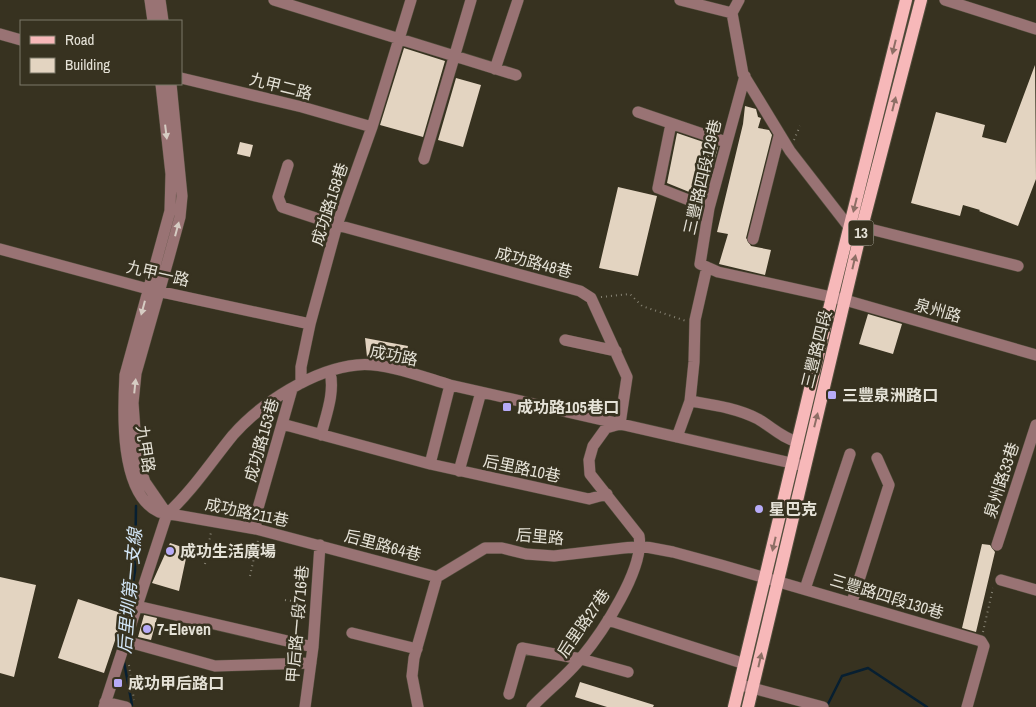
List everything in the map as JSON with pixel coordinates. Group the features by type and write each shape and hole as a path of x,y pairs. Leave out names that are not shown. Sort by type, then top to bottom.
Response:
{"main road":[{"name":"三豐路四段","path":"734,707 747,686 799,465 845,300 856,227 906,0"},
{"name":"三豐路四段","path":"799,465 798,442 832,297 856,227 921,0"},
{"name":"三豐路四段","path":"748,707 745,664 772,580"}],"street":[{"path":"150,0 153,20"},
{"path":"160,0 163,20"},
{"path":"274,0 516,75"},
{"name":"成功路158巷","path":"296,386 310,324 338,225 372,127 411,0"},
{"path":"424,159 471,0"},
{"path":"495,69 518,0"},
{"path":"680,0 732,13"},
{"path":"739,0 732,13 745,76 779,136 856,227 1018,266"},
{"path":"945,0 1036,29"},
{"path":"0,34 20,40"},
{"name":"三豐路四段129巷","path":"677,437 690,401 694,362 695,320 707,267 700,264 708,208 745,76"},
{"name":"九甲二路","path":"182,78 302,107 372,127"},
{"name":"九甲路","path":"161,85 172,193 170,211 148,288 136,354 133,402 137,458 145,482 167,514"},
{"name":"九甲路","path":"136,354 160,290 180,217 182,196 171,85"},
{"path":"638,112 726,142"},
{"path":"671,124 658,188 708,208"},
{"path":"753,239 779,136"},
{"name":"成功路48巷","path":"288,165 278,197 282,207 338,225 580,291 591,298"},
{"name":"九甲一路","path":"0,249 148,288 310,324"},
{"name":"泉州路","path":"707,267 718,272 845,300 1036,355"},
{"path":"591,298 627,377 620,424 606,428 593,446 589,460 590,474 639,536 641,546"},
{"path":"565,340 616,352"},
{"name":"成功路","path":"104,705 167,514 188,495 235,434 254,416 296,386 330,372 358,365 402,371 450,385 799,465"},
{"path":"321,435 331,396 332,382 330,372"},
{"path":"430,464 450,385"},
{"name":"成功路153巷","path":"258,530 256,515 282,424 296,386"},
{"path":"459,471 481,392"},
{"path":"690,401 733,410 758,419 786,439 798,442"},
{"name":"后里路10巷","path":"282,424 459,471 589,499 607,494"},
{"name":"泉州路33巷","path":"997,545 1036,425"},
{"path":"805,589 850,454"},
{"path":"852,602 889,485 877,458"},
{"name":"成功路211巷","path":"167,514 258,530 320,545"},
{"name":"后里路64巷","path":"320,545 437,577"},
{"name":"甲后路一段716巷","path":"305,707 313,647 320,545"},
{"name":"后里路","path":"437,577 485,548 502,548 542,555 599,552 641,546 673,552 772,580"},
{"name":"后里路27巷","path":"533,706 581,659 608,620 626,589 641,546"},
{"path":"418,707 412,676 417,649 437,577"},
{"name":"三豐路四段130巷","path":"772,580 852,602 982,644"},
{"path":"997,584 1036,590"},
{"path":"137,606 313,647"},
{"path":"608,620 745,664"},
{"path":"352,632 417,649"},
{"path":"125,641 215,666 311,663"},
{"path":"967,707 982,644"},
{"path":"510,694 522,648 581,659 628,672"},
{"path":"747,686 823,707"},
{"path":"104,705 126,707"}],"path":[{"path":"591,298 630,294 642,306 684,321 695,320"},
{"path":"205,564 213,521"},
{"path":"538,528 542,555"},
{"path":"250,576 258,530"},
{"path":"982,644 997,584"},
{"path":"285,600 316,604"},
{"path":"128,660 135,707"}],"building":[{"path":"404,48 445,61 423,137 380,125"},
{"path":"1035,65 1036,179 1018,226 963,205 960,216 911,203 936,112 985,125 982,137 1006,143"},
{"path":"456,78 481,85 463,147 438,140"},
{"path":"745,106 756,109 758,117 761,118 758,128 769,130 772,135 746,238 751,246 771,250 765,275 719,264 728,234 717,232 743,124"},
{"path":"677,133 718,147 704,198 667,183"},
{"path":"240,142 253,145 250,157 237,154"},
{"path":"618,187 657,196 638,276 599,268"},
{"path":"868,314 902,324 893,354 859,344"},
{"path":"365,338 408,346 405,361 367,357"},
{"path":"170,543 188,549 179,591 152,583"},
{"path":"982,544 990,545 995,552 976,632 962,628"},
{"path":"0,577 36,585 14,677 0,673"},
{"path":"78,599 124,614 104,673 58,658"},
{"name":"7-Eleven","path":"144,615 157,618 151,640 138,637"},
{"path":"580,682 654,705 653,707 607,707 575,697"}],"waterway":[{"name":"后里圳第一支線","path":"126,624 135,571 136,506"},
{"name":"后里圳第一支線","path":"124,662 132,705"},
{"path":"827,706 842,676 868,668 927,707"}],"place":[{"name":"三豐泉洲路口","path":"832,395"},
{"name":"成功路105巷口","path":"507,407"},
{"name":"星巴克","path":"759,509"},
{"name":"成功生活廣場","path":"170,551"},
{"name":"7-Eleven","path":"147,629"},
{"name":"成功甲后路口","path":"118,683"}]}
